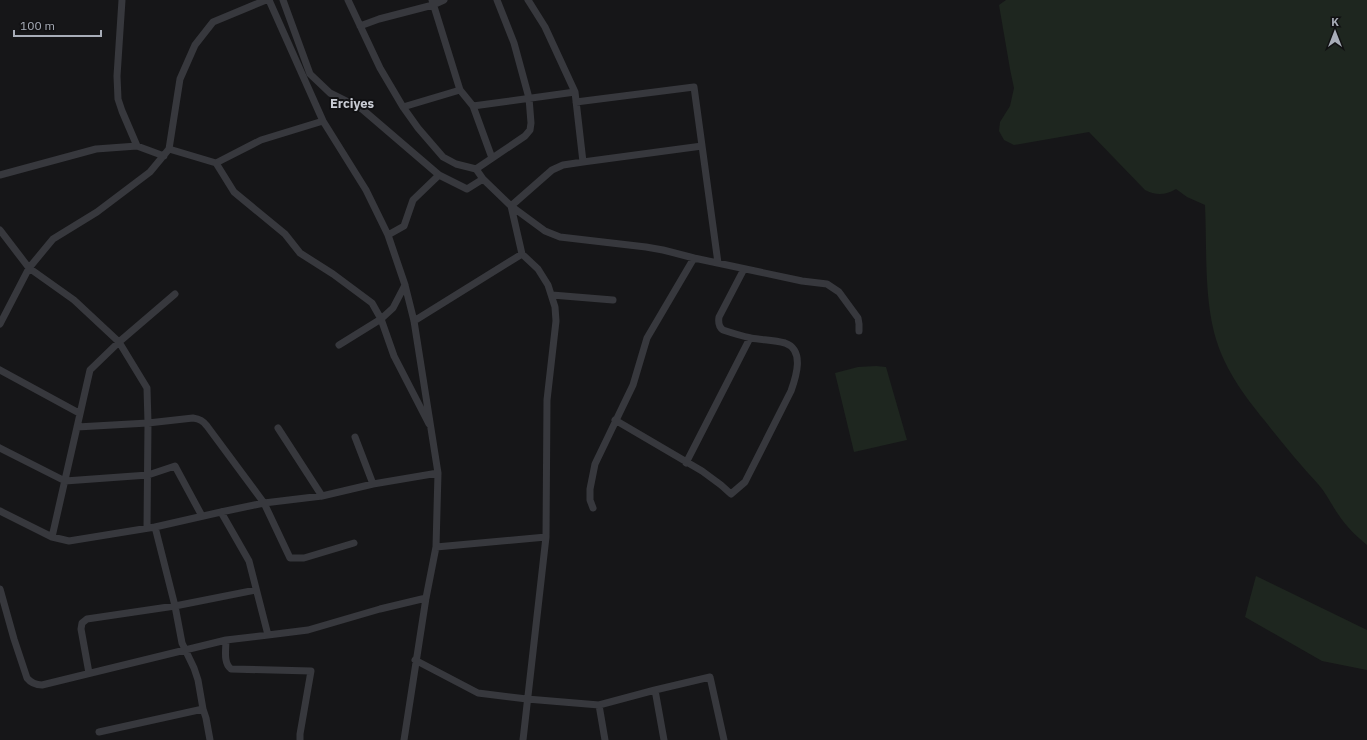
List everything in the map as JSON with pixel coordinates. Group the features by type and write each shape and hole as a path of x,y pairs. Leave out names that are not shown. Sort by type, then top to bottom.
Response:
{"street":[{"path":"122,0 117,76 118,99 137,146"},
{"path":"0,324 29,268 53,239 98,212 150,172 169,149 180,78 195,45 213,22 266,0"},
{"path":"269,0 306,74 330,93 362,109 439,175 467,189 483,179"},
{"path":"283,0 306,74 323,121 366,190 388,235 405,286 414,321 432,430 438,473 436,547 426,598 404,740"},
{"path":"348,0 380,68 403,107 444,157 456,164 476,169 483,179 511,206 545,231 560,237 646,247 802,281 827,284 842,296 858,318 858,331"},
{"path":"360,26 379,18 432,2 444,0"},
{"path":"476,169 522,139 528,133 532,120 529,98 514,44 497,0"},
{"path":"528,0 545,27 575,92 583,162"},
{"path":"432,2 460,90 473,106 492,158"},
{"path":"576,102 694,87 718,263"},
{"path":"403,107 460,90"},
{"path":"473,106 575,92"},
{"path":"216,163 261,140 323,121"},
{"path":"0,175 96,150 137,146 164,156"},
{"path":"511,206 552,170 563,166 702,146"},
{"path":"169,149 216,163 234,192 285,234 300,253 333,274 372,303 381,319 394,356 432,430"},
{"path":"388,235 404,226 413,200 439,175"},
{"path":"511,206 522,254 538,269 548,285 555,308 556,321 547,400 546,537 522,740"},
{"path":"0,230 29,268 74,300 119,342 147,388 148,475 151,528 175,606 182,643 198,680 202,709 206,718 210,740"},
{"path":"414,321 522,254"},
{"path":"593,508 590,500 590,489 595,464 633,385 647,338 694,258"},
{"path":"615,420 710,477 731,494 745,482 791,391 797,365 795,352 788,345 750,338 723,330 720,327 718,322 719,317 744,269"},
{"path":"339,345 381,319 393,308 405,286"},
{"path":"52,537 90,370 119,342 175,294"},
{"path":"552,295 613,300"},
{"path":"686,463 750,338"},
{"path":"0,370 79,414"},
{"path":"77,427 148,423 194,418 204,421 264,503 290,558 304,558 354,543"},
{"path":"278,428 322,496"},
{"path":"355,437 373,484"},
{"path":"0,448 65,481 148,475 176,466 202,516"},
{"path":"0,511 52,537 69,541 151,528 264,503 322,496 373,484 438,473"},
{"path":"221,512 249,561 268,635"},
{"path":"436,547 546,537"},
{"path":"0,589 27,678 37,685 226,640 308,630 380,609 426,598"},
{"path":"89,673 81,629 84,621 87,619 175,606 256,590"},
{"path":"226,640 226,662 228,667 231,669 311,671 300,740"},
{"path":"416,660 478,693 527,699 599,704 710,677 724,740"},
{"path":"655,690 664,740"},
{"path":"599,704 605,740"},
{"path":"99,732 202,709"}],"shaded area":[{"path":"1006,0 1367,0 1367,545 1344,523 1321,487 1284,445 1257,411 1228,368 1218,345 1211,316 1206,269 1205,205 1187,197 1176,189 1168,193 1161,194 1145,190 1089,132 1014,145 1004,140 999,131 1000,122 1010,106 1014,88 999,5"},
{"path":"858,367 886,367 907,440 854,452 835,373"},
{"path":"1256,576 1367,630 1367,670 1322,661 1245,617"}],"district":[{"name":"Erciyes","path":"352,103"}]}
